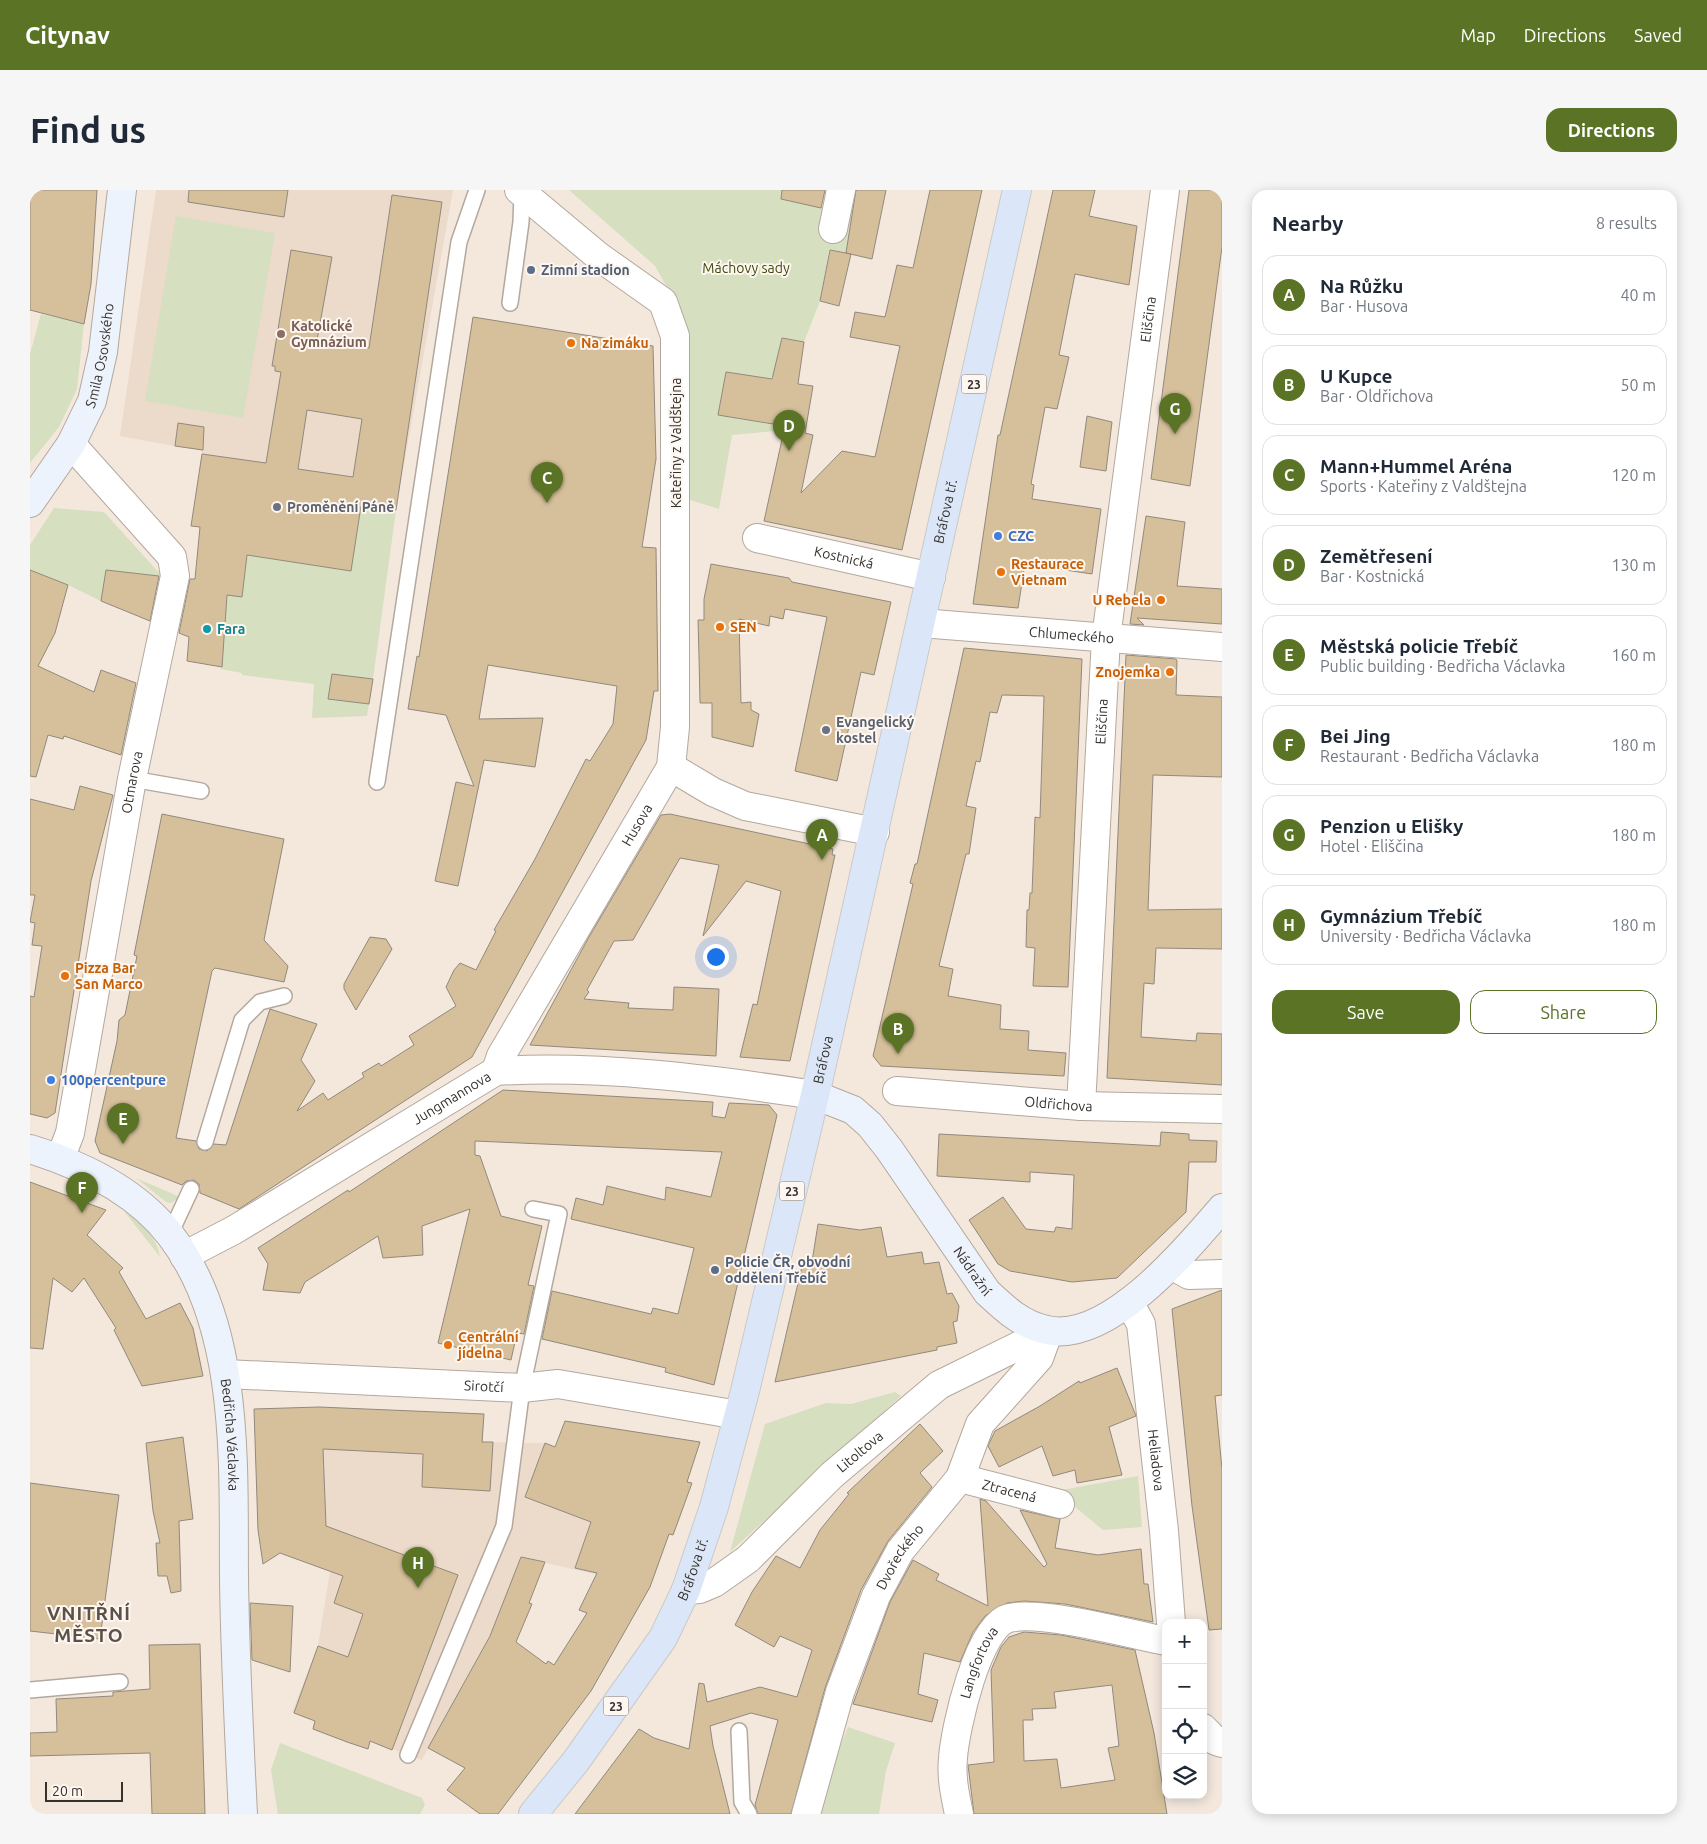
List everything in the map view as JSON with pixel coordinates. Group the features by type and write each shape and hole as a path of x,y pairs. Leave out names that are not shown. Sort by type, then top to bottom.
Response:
{"main road":[{"name":"Bráfova tř.","path":"875,832 1017,190"},
{"name":"Bráfova","path":"770,1287 875,832"},
{"name":"Bráfova tř.","path":"534,1814 652,1657 686,1590 714,1507 770,1287"}],"street":[{"name":"Smila Osovského","path":"30,503 71,444 92,401 103,352 122,190"},
{"path":"832,229 841,190"},
{"name":"Eliščina","path":"1081,1106 1106,638 1165,190"},
{"name":"Kateřiny z Valdštejna","path":"521,191 598,256 663,302 675,336 675,727 671,767"},
{"name":"Otmarova","path":"60,1158 70,1133 132,779 175,576 172,557 71,444"},
{"name":"Kostnická","path":"756,538 931,577"},
{"name":"Chlumeckého","path":"921,623 1222,647"},
{"path":"671,767 713,792 745,806 875,832"},
{"name":"Husova","path":"496,1071 501,1056 671,767"},
{"name":"Jungmannova","path":"177,1245 234,1230 496,1071 532,1069 659,1076 814,1095"},
{"name":"Oldřichova","path":"897,1091 1081,1106 1222,1109"},
{"name":"Nádražní","path":"814,1095 853,1110 870,1125 889,1149 987,1292 1007,1311 1025,1323 1049,1331 1077,1329 1097,1324 1129,1302 1171,1265 1222,1208"},
{"name":"Bedřicha Václavka","path":"30,1149 60,1158 118,1189 142,1207 177,1245 210,1310 226,1374 232,1470 234,1638 243,1814"},
{"path":"1171,1265 1189,1275 1222,1274"},
{"name":"Heliadova","path":"1129,1302 1141,1324 1164,1531 1171,1619"},
{"name":"Dvořeckého","path":"806,1814 840,1692 876,1596 900,1551 960,1478 980,1424 1039,1358 1049,1331"},
{"name":"Litoltova","path":"686,1590 700,1589 714,1583 748,1559 832,1474 938,1385 1049,1331"},
{"name":"Sirotčí","path":"226,1374 522,1388 558,1384 738,1415"},
{"name":"Ztracená","path":"960,1478 1060,1504"},
{"name":"Langfortova","path":"959,1814 952,1779 953,1757 963,1708 980,1650 995,1627 1007,1618 1048,1618 1162,1640"},
{"path":"1207,1732 1216,1741 1222,1743"}],"lane":[{"path":"377,782 459,242 477,190"},
{"path":"510,302 521,222 521,191"},
{"path":"132,779 201,791"},
{"path":"205,1142 242,1020 260,1002 284,996"},
{"path":"177,1245 191,1189"},
{"path":"408,1756 504,1526 522,1388 559,1214 533,1209"},
{"path":"30,1690 120,1682"},
{"path":"739,1731 742,1802 749,1814"}],"shaded area":[{"name":"Katolické Gymnázium","path":"156,190 453,190 396,510 361,506 363,491 200,464 202,451 120,436"},
{"path":"322,1407 322,1414 332,1408 484,1414 483,1442 545,1443 555,1447 565,1421 700,1442 687,1481 692,1483 680,1519 673,1535 669,1535 650,1587 521,1557 493,1628 519,1645 517,1650 489,1636 422,1760 371,1741 368,1749 312,1729 315,1721 292,1712 318,1646 330,1571 279,1552 263,1555 261,1552 258,1530 254,1409"}],"green space":[{"name":"Máchovy sady","path":"569,190 798,190 795,202 823,208 827,190 859,190 846,253 829,250 820,301 804,342 782,338 774,373 770,379 726,372 719,415 786,427 785,430 732,435 719,509 687,499 677,305 655,266"},
{"path":"176,216 275,233 243,418 145,401"},
{"path":"41,314 84,324 77,389 59,427 30,463 30,354"},
{"path":"361,506 396,510 373,679 332,674 328,699 369,704 367,716 312,718 314,684 242,675 242,673 221,669 227,595 242,597 247,555 351,571"},
{"path":"54,508 104,512 162,576 106,570 101,601 30,570 30,545"},
{"path":"136,1178 180,1197 171,1203 166,1202"},
{"path":"124,1211 136,1220 152,1237 160,1257"},
{"path":"895,1392 901,1396 730,1552 765,1424 826,1403 851,1404"},
{"path":"1138,1476 1142,1527 1103,1530 1056,1491"},
{"path":"848,1727 895,1743 886,1771 879,1814 814,1814"},
{"path":"280,1743 422,1798 425,1805 420,1814 278,1814 271,1770"}],"building":[{"path":"30,190 97,190 91,284 84,324 30,310"},
{"path":"189,190 288,190 284,217 188,202"},
{"path":"782,190 825,190 821,208 781,199"},
{"path":"856,190 886,190 872,259 846,253"},
{"path":"930,190 982,190 902,550 764,521 785,426 718,415 726,372 772,379 782,338 804,342 798,384 813,386 805,433 813,435 801,493 842,451 875,457 900,346 850,337 855,312 885,317 897,265 913,268"},
{"path":"1053,190 1095,190 1089,216 1137,226 1129,285 1075,274 1059,355 1069,357 1057,409 1045,407 1031,484 1034,485 1032,499 1101,509 1092,574 1025,564 1018,608 973,604 998,435 1000,435"},
{"path":"1189,190 1222,190 1222,247 1190,486 1151,479"},
{"path":"392,195 442,202 396,510 361,506 351,571 247,555 242,597 227,595 222,667 187,661 189,637 179,633 190,579 195,579 200,527 191,526 202,454 266,463 281,372 275,371 275,366 272,366 291,250 332,257 317,340 369,348","holes":["307,410 362,419 353,477 298,469"]},
{"path":"830,250 851,254 839,306 820,301"},
{"path":"473,317 653,346 656,459 642,547 656,548 658,691 654,691 646,740 472,1057 239,1209 200,1193 199,1184 194,1180 186,1181 182,1185 100,1153 95,1141 117,1041 119,1020 125,1015 137,956 134,955 162,814 284,839 264,940 288,966 284,982 215,968 212,971 176,1138 196,1141 199,1149 207,1151 214,1144 226,1145 270,1009 317,1024 301,1060 315,1081 297,1111 323,1093 328,1100 364,1077 362,1073 379,1063 381,1066 414,1045 409,1036 456,1006 446,987 454,970 460,963 476,970 496,931 494,930 535,859 586,759 590,761 613,724 617,686 488,665 479,719 543,718 535,767 484,760 458,886 435,881 456,782 474,786 446,715 408,709 417,656 419,657"},
{"path":"1087,416 1112,422 1106,471 1080,467"},
{"path":"178,423 204,427 203,450 175,446"},
{"path":"1146,516 1185,522 1177,586 1222,589 1222,624 1137,618 1144,625 1130,624"},
{"path":"711,564 789,578 792,582 891,602 874,675 861,672 837,781 795,771 827,617 785,609 783,619 770,616 769,626 739,619 741,703 751,702 751,710 759,714 753,747 712,737 712,703 700,703 698,620 704,620 704,599"},
{"path":"30,570 68,585 55,633 38,666 94,692 101,670 136,683 121,755 64,736 63,739 48,735 36,777 30,776"},
{"path":"106,570 159,576 150,621 101,601"},
{"path":"964,648 1082,659 1068,987 1033,986 1035,948 1026,947 1027,910 1029,910 1030,893 1032,893 1035,817 1040,818 1044,696 1002,695 997,713 990,712 980,762 976,761 966,806 976,808 969,854 966,854 939,966 953,969 948,996 1001,1005 1000,1029 1029,1031 1028,1050 1066,1053 1064,1076 881,1066 873,1056 913,884 910,883 915,864 917,864"},
{"path":"1126,655 1176,659 1176,695 1222,697 1222,777 1153,775 1148,910 1222,909 1222,949 1156,948 1154,984 1144,983 1141,1037 1196,1041 1197,1033 1222,1034 1222,1085 1107,1078"},
{"path":"332,674 373,679 369,704 328,699"},
{"path":"80,786 113,795 91,881 55,1113 47,1118 30,1114 30,996 34,997 42,946 32,945 35,923 30,922 35,895 30,895 30,799 74,810"},
{"path":"670,814 833,849 832,855 835,855 790,1061 740,1057 753,1004 757,1005 781,891 746,881 703,936 719,865 680,858 633,940 614,941 584,999 629,1003 628,1008 673,1010 674,987 719,989 716,1056 530,1045 589,937 661,815"},
{"path":"370,937 386,939 392,949 356,1010 344,989 344,984"},
{"path":"503,1090 713,1102 712,1116 725,1118 729,1103 769,1105 777,1115 714,1385 665,1372 666,1368 542,1339 552,1291 651,1314 653,1308 678,1314 694,1248 571,1219 576,1198 603,1205 607,1186 665,1200 666,1187 711,1197 722,1152 475,1141 475,1155 480,1156 501,1216 542,1226 528,1285 534,1286 524,1334 517,1333 511,1360 438,1343 470,1209 422,1226 423,1255 383,1258 378,1236 305,1282 300,1293 263,1290 268,1264 258,1248 348,1190 349,1192"},
{"path":"1161,1132 1189,1134 1189,1140 1217,1141 1216,1162 1189,1162 1186,1212 1117,1278 1072,1282 1010,1271 998,1264 969,1220 1003,1197 1026,1229 1054,1232 1056,1227 1072,1229 1074,1175 1030,1172 1030,1182 937,1176 939,1134 1160,1146"},
{"path":"30,1182 106,1210 87,1235 123,1268 119,1272 146,1319 180,1303 193,1328 203,1376 142,1386 114,1330 116,1328 84,1278 72,1292 53,1278 43,1349 30,1348"},
{"path":"818,1224 860,1230 881,1227 887,1257 922,1252 924,1264 939,1262 947,1294 952,1293 959,1306 957,1321 953,1322 957,1343 937,1347 937,1350 775,1382 802,1266 811,1268"},
{"path":"1222,1290 1222,1395 1215,1396 1222,1469 1222,1629 1209,1630 1192,1506 1172,1309"},
{"path":"1117,1368 1136,1416 1109,1427 1122,1475 1077,1483 1075,1470 1053,1476 1042,1446 999,1467 988,1446 995,1431 1040,1406 1079,1381 1080,1383"},
{"path":"319,1407 484,1414 482,1442 493,1442 490,1491 422,1487 423,1454 323,1449 326,1526 458,1575 392,1750 370,1741 368,1749 347,1742 313,1729 315,1721 294,1713 318,1646 348,1657 363,1614 334,1603 343,1576 280,1553 263,1564 258,1530 254,1409"},
{"path":"565,1421 700,1442 687,1482 692,1483 673,1535 669,1534 650,1587 591,1691 498,1814 480,1814 447,1790 465,1768 428,1748 490,1636 521,1557 545,1562 529,1603 532,1604 516,1642 546,1664 548,1661 554,1665 587,1613 579,1610 597,1573 575,1568 591,1522 525,1497 545,1443 555,1447"},
{"path":"920,1424 943,1451 920,1473 932,1487 888,1541 861,1590 825,1688 791,1814 758,1814 755,1805 778,1720 751,1713 710,1726 713,1746 730,1814 575,1814 639,1729 654,1738 689,1749 699,1683 704,1684 707,1702 760,1687 797,1697 812,1650 780,1636 774,1647 735,1625 752,1592 776,1556 800,1568 820,1530 849,1494 847,1493"},
{"path":"183,1437 193,1519 179,1521 181,1591 171,1593 167,1576 158,1576 156,1543 160,1543 153,1511 146,1443"},
{"path":"30,1483 119,1495 100,1639 30,1631"},
{"path":"980,1499 986,1501 1044,1567 1047,1564 1020,1510 1060,1519 1055,1548 1098,1555 1141,1549 1144,1584 1148,1584 1153,1622 1065,1604 1024,1601 1007,1603 985,1616 973,1632 960,1662 924,1653 918,1694 938,1700 932,1722 853,1704 890,1602 913,1560 939,1574 936,1580 988,1606"},
{"path":"250,1603 293,1606 290,1672 252,1660"},
{"path":"1024,1632 1061,1635 1135,1650 1154,1733 1162,1783 1162,1799 1165,1799 1167,1814 974,1814 968,1765 994,1762 991,1670 1001,1647 1009,1637","holes":["1112,1685 1119,1746 1108,1748 1115,1780 1061,1788 1057,1759 1024,1761 1023,1720 1033,1720 1032,1709 1056,1708 1054,1692"]},
{"path":"200,1644 205,1814 152,1814 150,1753 30,1756 30,1733 57,1732 56,1699 113,1696 113,1692 150,1689 149,1645"}],"place":[{"name":"Zimní stadion","path":"531,270"},
{"name":"Katolické Gymnázium","path":"281,334"},
{"name":"Na zimáku","path":"571,343"},
{"name":"Penzion u Elišky","path":"1175,434"},
{"name":"Zemětřesení","path":"789,451"},
{"name":"Mann+Hummel Aréna","path":"547,503"},
{"name":"Proměnění Páně","path":"277,507"},
{"name":"CZC","path":"998,536"},
{"name":"Restaurace Vietnam","path":"1001,572"},
{"name":"U Rebela","path":"1161,600"},
{"name":"SEN","path":"720,627"},
{"name":"Fara","path":"207,629"},
{"name":"Znojemka","path":"1170,672"},
{"name":"Evangelický kostel","path":"826,730"},
{"name":"Na Růžku","path":"822,860"},
{"name":"Pizza Bar San Marco","path":"65,976"},
{"name":"U Kupce","path":"898,1054"},
{"name":"100percentpure","path":"51,1080"},
{"name":"Městská policie Třebíč","path":"123,1144"},
{"name":"Bei Jing","path":"82,1213"},
{"name":"Policie ČR, obvodní oddělení Třebíč","path":"715,1270"},
{"name":"Centrální jídelna","path":"448,1345"},
{"name":"Gymnázium Třebíč","path":"418,1588"}],"district":[{"name":"VNITŘNÍ MĚSTO","path":"89,1624"}]}
